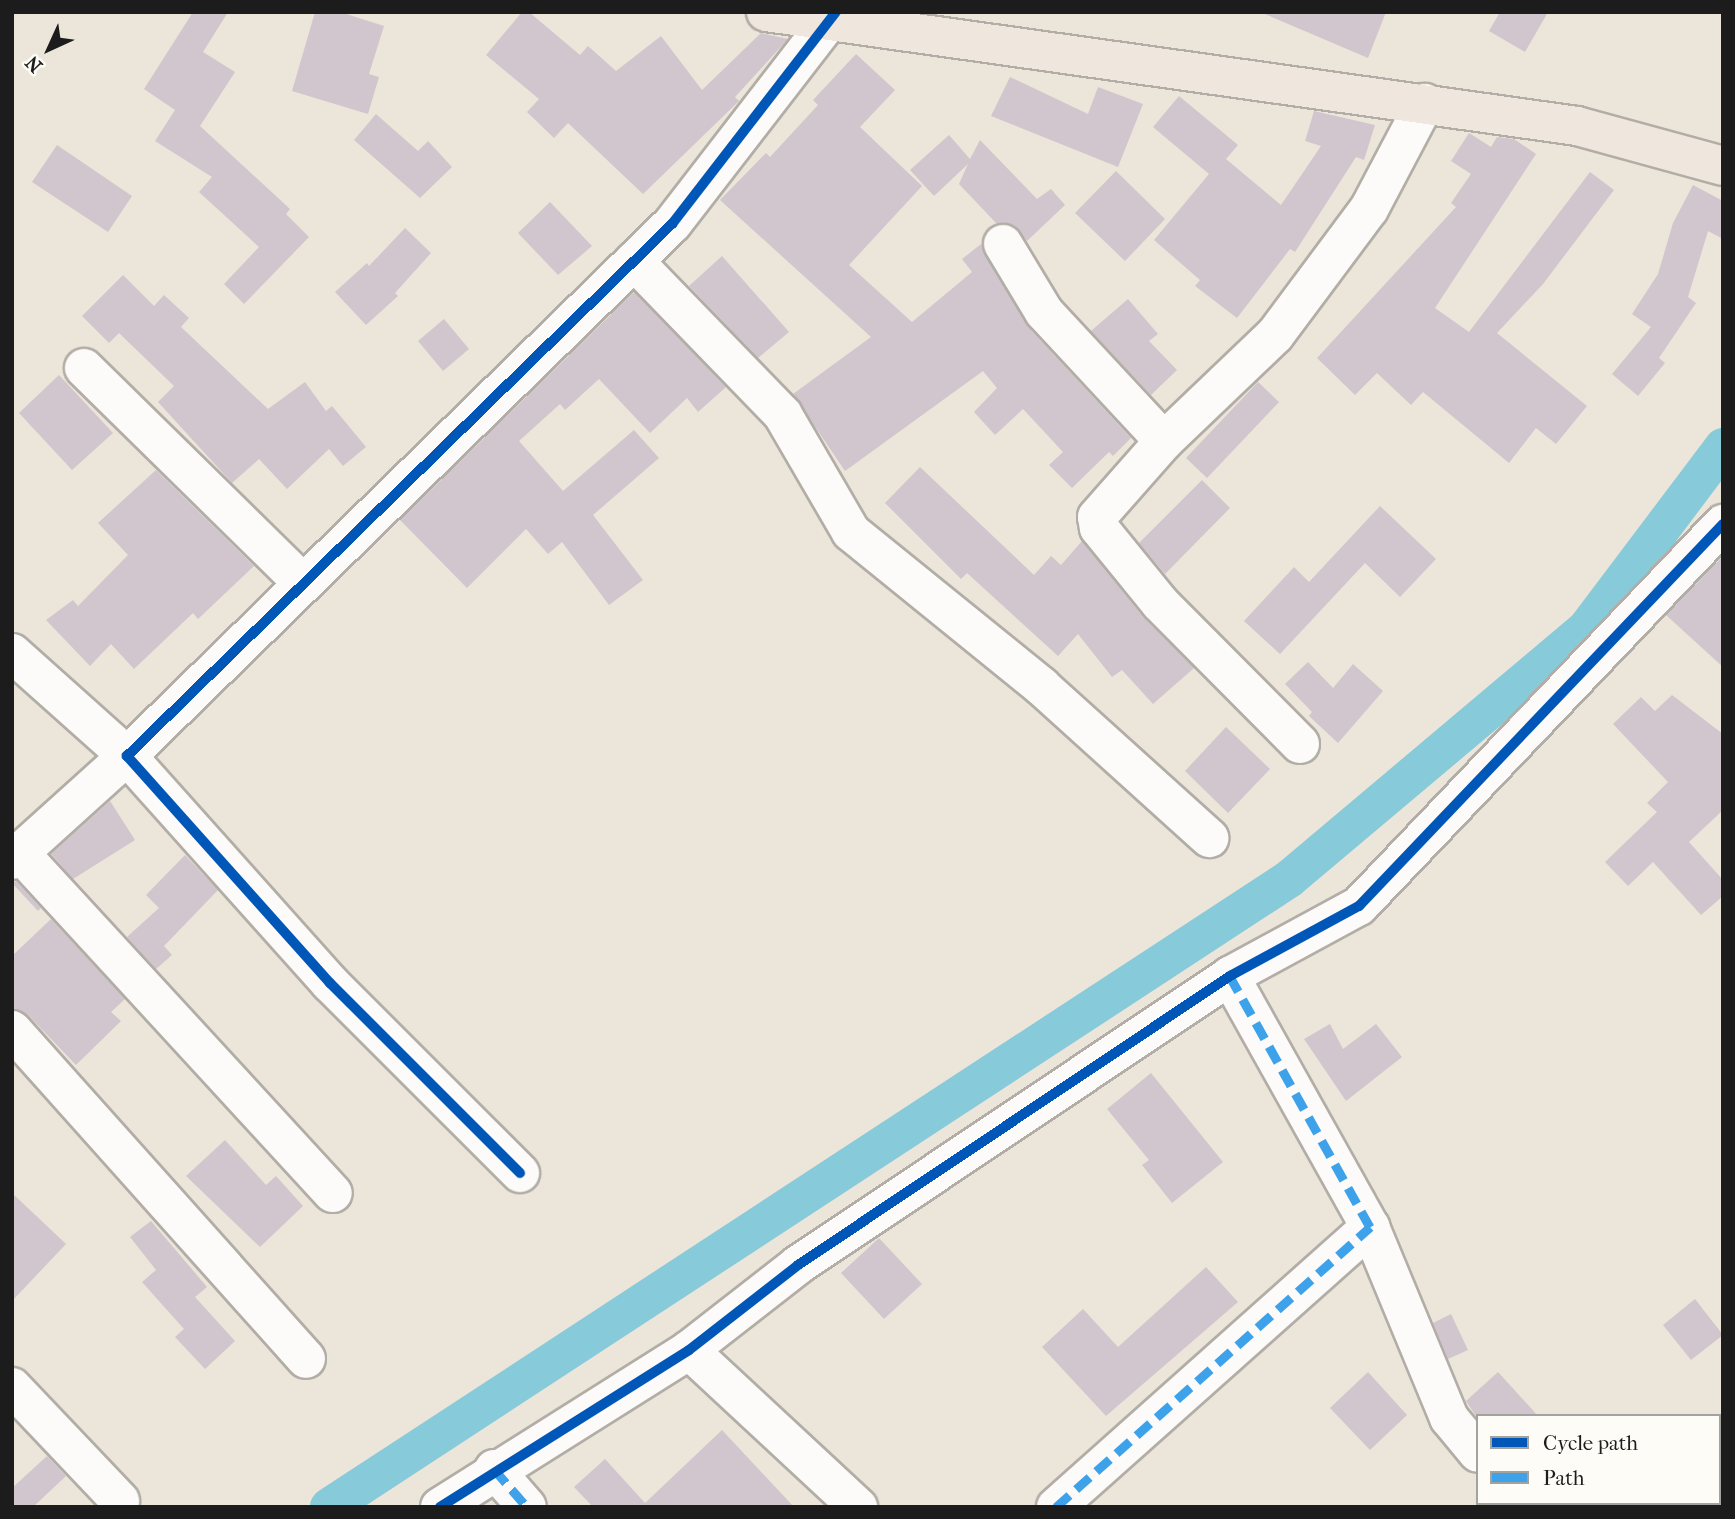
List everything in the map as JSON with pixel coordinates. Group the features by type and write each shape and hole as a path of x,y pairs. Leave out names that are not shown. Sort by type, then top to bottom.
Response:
{"main road":[{"path":"766,12 832,17 1577,126 1723,166"}],"street":[{"path":"333,1193 16,857 127,755 672,224 832,17"},
{"path":"1300,744 1160,603 1099,528 1097,517 1164,441 1275,335 1369,209 1425,103"},
{"path":"1003,244 1044,312 1164,441"},
{"path":"634,261 783,415 851,532 1041,686 1209,838"},
{"path":"84,369 303,583"},
{"path":"440,1507 494,1469 689,1350 798,1265 1230,976 1359,906 1723,524"},
{"path":"12,653 127,755 330,982 520,1173"},
{"path":"1230,976 1370,1227 1449,1418 1476,1451"},
{"path":"12,1030 306,1359"},
{"path":"1056,1507 1370,1227"},
{"path":"689,1350 858,1507"},
{"path":"12,1387 120,1501"},
{"path":"494,1469 527,1507"}],"building":[{"path":"193,12 228,12 203,52 235,72 200,126 290,209 286,214 309,237 244,304 224,284 259,247 199,192 212,177 155,141 175,110 144,89"},
{"path":"315,12 340,12 384,26 369,74 379,77 368,114 292,91"},
{"path":"522,12 529,12 580,55 588,46 616,71 661,36 702,90 761,33 788,39 735,97 739,101 643,194 568,123 554,138 527,112 539,99 486,55"},
{"path":"1260,12 1386,12 1368,58"},
{"path":"1500,12 1548,12 1525,52 1489,31"},
{"path":"856,54 895,90 860,127 922,186 849,265 912,322 972,272 962,259 981,244 1028,327 1131,438 1113,456 1109,452 1072,488 1049,465 1063,452 1023,409 995,435 974,412 997,388 983,371 845,471 793,394 871,337 720,200 766,153 770,157 818,105 813,100"},
{"path":"1010,77 1088,114 1098,87 1143,104 1118,167 991,116"},
{"path":"1179,96 1238,145 1226,159 1281,205 1321,146 1305,141 1314,111 1375,125 1364,160 1356,157 1295,252 1290,249 1237,318 1195,286 1200,280 1154,240 1209,174 1153,127"},
{"path":"376,114 418,151 428,141 452,167 420,198 354,140"},
{"path":"1469,133 1491,147 1497,137 1514,139 1536,154 1435,308 1469,332 1590,172 1614,190 1543,284 1497,333 1587,406 1556,444 1536,428 1509,463 1423,392 1411,405 1377,373 1355,395 1317,358 1456,207 1451,203 1471,174 1451,161"},
{"path":"949,135 970,159 980,140 1037,199 1051,189 1065,205 1027,241 1014,225 997,224 959,184 968,164 934,196 910,170"},
{"path":"57,145 132,196 108,232 32,182"},
{"path":"1116,171 1165,219 1125,261 1075,213"},
{"path":"1693,185 1723,201 1723,239 1708,231 1688,297 1696,303 1659,358 1665,363 1638,396 1612,374 1651,327 1632,314 1658,274 1673,223"},
{"path":"550,202 592,246 558,275 518,233"},
{"path":"405,228 431,253 395,293 398,296 366,325 335,292 367,263 369,266"},
{"path":"722,256 789,332 758,358 689,286"},
{"path":"123,275 154,306 164,295 189,318 181,327 268,409 305,382 326,411 332,406 366,447 343,466 329,449 287,489 259,459 232,483 158,402 174,386 119,333 109,343 82,316"},
{"path":"634,292 726,387 698,412 687,398 650,433 599,379 565,410 560,404 519,441 563,491 634,430 659,458 593,515 643,580 609,605 562,542 548,554 526,529 467,588 400,520"},
{"path":"1128,299 1158,334 1149,341 1177,370 1151,395 1091,331"},
{"path":"444,319 469,349 443,371 418,341"},
{"path":"59,375 113,433 72,470 19,413"},
{"path":"1258,382 1279,402 1207,478 1186,458"},
{"path":"920,467 1034,575 1051,556 1061,565 1082,541 1143,617 1194,668 1153,704 1122,670 1112,677 1078,634 1058,656 967,573 961,579 885,503"},
{"path":"156,470 254,566 198,619 193,613 134,669 111,644 90,666 46,620 73,600 78,606 128,555 98,523"},
{"path":"1202,480 1230,508 1165,574 1139,543"},
{"path":"1380,506 1436,559 1400,597 1365,563 1280,654 1244,621 1294,567 1309,582"},
{"path":"1723,556 1723,667 1666,615"},
{"path":"1308,662 1333,688 1353,664 1383,691 1338,743 1309,716 1312,712 1285,684"},
{"path":"1672,695 1723,734 1723,810 1689,842 1723,880 1723,896 1701,915 1653,862 1628,886 1605,862 1657,812 1647,803 1668,782 1613,724 1641,697 1655,711"},
{"path":"1226,727 1270,769 1228,813 1185,771"},
{"path":"110,801 135,840 73,879 51,854"},
{"path":"185,855 218,890 164,946 172,955 156,969 127,937 159,908 146,895"},
{"path":"16,881 41,908 38,911 12,883"},
{"path":"51,919 125,999 111,1012 121,1021 76,1065 28,1015 12,1009 12,956"},
{"path":"1330,1024 1343,1049 1376,1024 1402,1057 1346,1101 1304,1039"},
{"path":"1151,1073 1223,1162 1172,1203 1142,1165 1149,1160 1107,1109"},
{"path":"225,1140 266,1185 276,1176 303,1206 260,1247 186,1176"},
{"path":"12,1193 66,1244 12,1301"},
{"path":"151,1221 207,1287 195,1297 235,1341 205,1369 175,1337 184,1329 142,1282 156,1270 130,1237"},
{"path":"879,1238 922,1284 884,1319 841,1273"},
{"path":"1206,1267 1238,1302 1106,1416 1042,1347 1083,1309 1118,1347"},
{"path":"1695,1299 1723,1335 1691,1360 1663,1325"},
{"path":"1451,1314 1468,1350 1448,1359 1433,1323"},
{"path":"1368,1372 1407,1415 1370,1450 1330,1408"},
{"path":"1498,1372 1536,1414 1476,1416 1466,1401"},
{"path":"722,1430 794,1507 593,1507 574,1487 605,1459 645,1503"},
{"path":"47,1456 66,1476 33,1507 12,1507 12,1488"}],"waterway":[{"path":"329,1507 1289,879 1586,629 1723,447"}],"marked path":[{"path":"1056,1507 1370,1227 1230,976"},
{"path":"494,1469 527,1507"}],"cycle path":[{"path":"520,1173 330,983 127,756 672,224 836,12"},
{"path":"440,1507 689,1350 798,1265 1230,976 1359,906 1723,524"}]}
